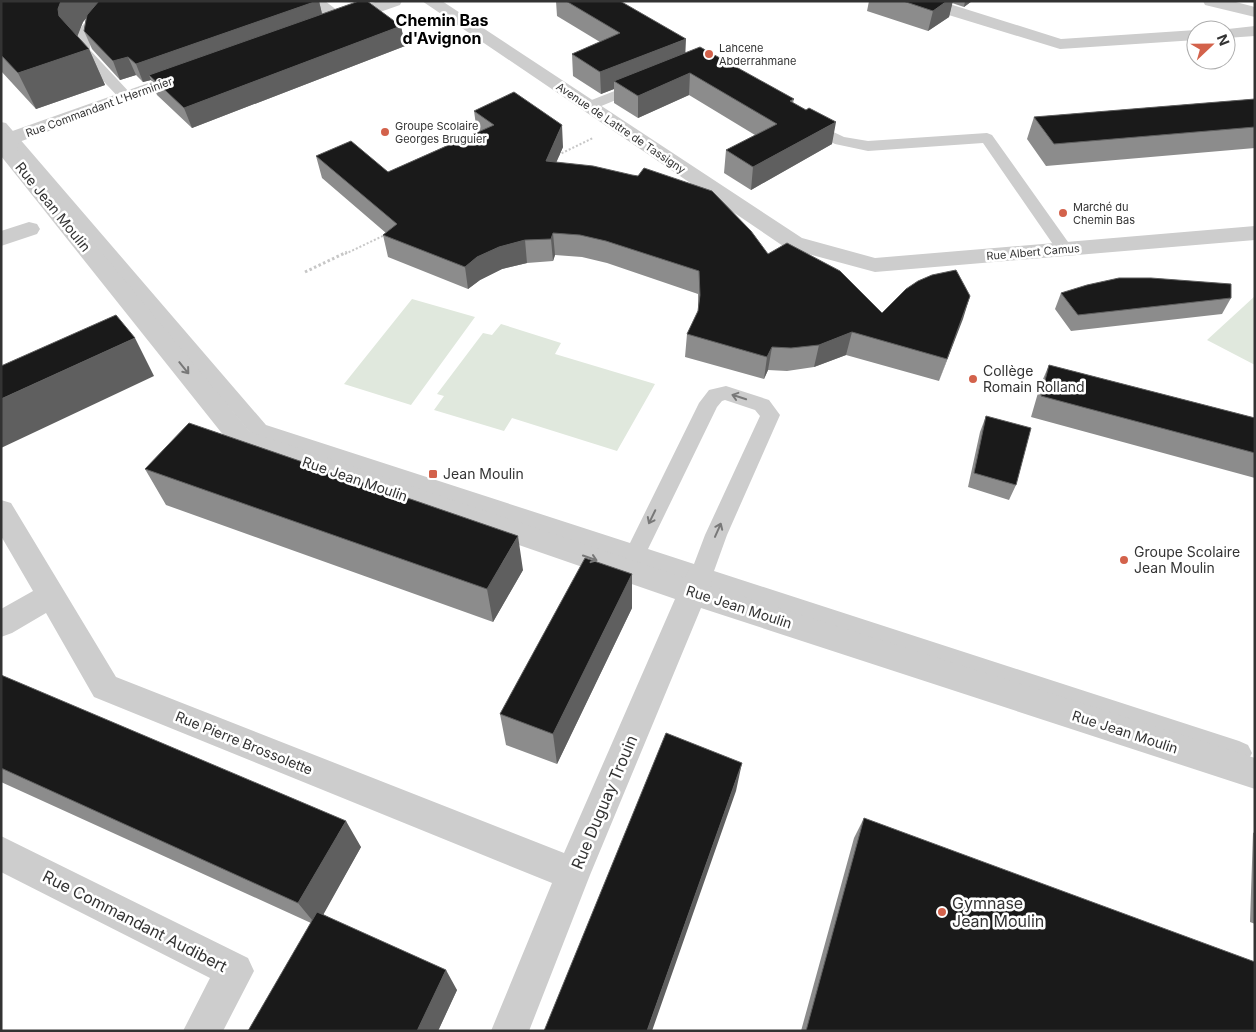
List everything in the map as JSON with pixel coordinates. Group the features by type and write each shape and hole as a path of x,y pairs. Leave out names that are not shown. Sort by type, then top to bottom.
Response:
{"street":[{"path":"314,1 340,21"},
{"path":"321,28 394,1"},
{"name":"Avenue de Lattre de Tassigny","path":"430,1 794,243 814,250"},
{"path":"922,1 1060,44 1186,36"},
{"path":"1211,1 1255,12"},
{"path":"1236,32 1255,31"},
{"name":"Rue Commandant L'Herminier","path":"5,135 126,97 200,70"},
{"name":"Rue Jean Moulin","path":"5,135 7,150 241,439 697,584 1255,774"},
{"path":"1,240 29,229"},
{"name":"Rue Albert Camus","path":"814,250 875,265 1255,233"},
{"name":"Rue Pierre Brossolette","path":"1,512 105,687 573,874"},
{"name":"Rue Duguay Trouin","path":"510,1031 573,874 697,584"},
{"path":"1,624 51,596"},
{"name":"Rue Commandant Audibert","path":"1,853 235,971 202,1031"}],"lane":[{"path":"107,8 82,35 80,42 82,51 126,97"},
{"path":"589,106 652,80"},
{"path":"798,118 840,142 868,146 988,138 1065,249"},
{"name":"Rue Jean Moulin","path":"5,135 259,430 635,554 697,584 1017,681 1255,758"},
{"path":"635,554 709,402 716,395 726,393 762,405 770,416 716,535 697,584"}],"path":[{"path":"556,156 619,127"},
{"path":"305,272 394,231"}],"shaded area":[{"path":"1255,296 1255,365 1207,340"},
{"path":"412,299 475,317 411,405 344,384"},
{"path":"501,324 561,343 555,354 655,384 617,451 512,418 504,431 434,410 444,396 437,394 483,333 492,335"}],"building":[{"path":"3,1 61,1 58,9 59,16 89,49 18,73 1,55 1,3"},
{"path":"99,1 317,1 136,64 128,57 113,61 84,31 87,15"},
{"path":"359,1 367,1 401,26 184,108 149,75"},
{"path":"566,1 620,1 686,39 600,72 572,54 620,33"},
{"path":"903,1 947,1 933,11"},
{"path":"700,47 794,99 790,101 806,110 809,108 836,122 753,167 726,150 777,124 690,73 638,96 614,81"},
{"path":"514,92 562,125 546,161 593,166 638,176 644,168 712,191 751,231 768,254 787,243 840,271 882,313 906,289 918,281 932,275 956,270 970,296 947,359 852,332 819,345 791,348 772,347 767,357 687,334 698,311 700,295 699,271 606,241 580,235 553,233 551,239 525,240 499,247 477,257 465,267 383,235 397,224 316,156 351,141 388,172 494,125 474,111"},
{"path":"1255,99 1255,127 1054,144 1034,117"},
{"path":"1119,278 1151,278 1231,284 1231,298 1078,315 1061,293"},
{"path":"116,315 135,338 1,399 1,366"},
{"path":"1049,365 1255,418 1255,453 1041,396"},
{"path":"986,416 1031,428 1016,485 974,473"},
{"path":"189,423 518,536 487,589 145,469"},
{"path":"585,558 632,574 553,734 500,714"},
{"path":"1,675 346,821 298,903 1,768"},
{"path":"666,733 742,763 647,1031 544,1031"},
{"name":"Gymnase Jean Moulin","path":"864,818 1255,962 1255,1031 806,1031"},
{"path":"317,912 446,970 417,1031 248,1031"}],"place":[{"name":"Lahcene Abderrahmane","path":"709,54"},
{"name":"Groupe Scolaire Georges Bruguier","path":"385,132"},
{"name":"Marché du Chemin Bas","path":"1063,213"},
{"name":"Collège Romain Rolland","path":"973,379"},
{"name":"Jean Moulin","path":"433,474"},
{"name":"Groupe Scolaire Jean Moulin","path":"1124,560"},
{"name":"Gymnase Jean Moulin","path":"942,912"}],"district":[{"name":"Chemin Bas d'Avignon","path":"442,29"}]}
